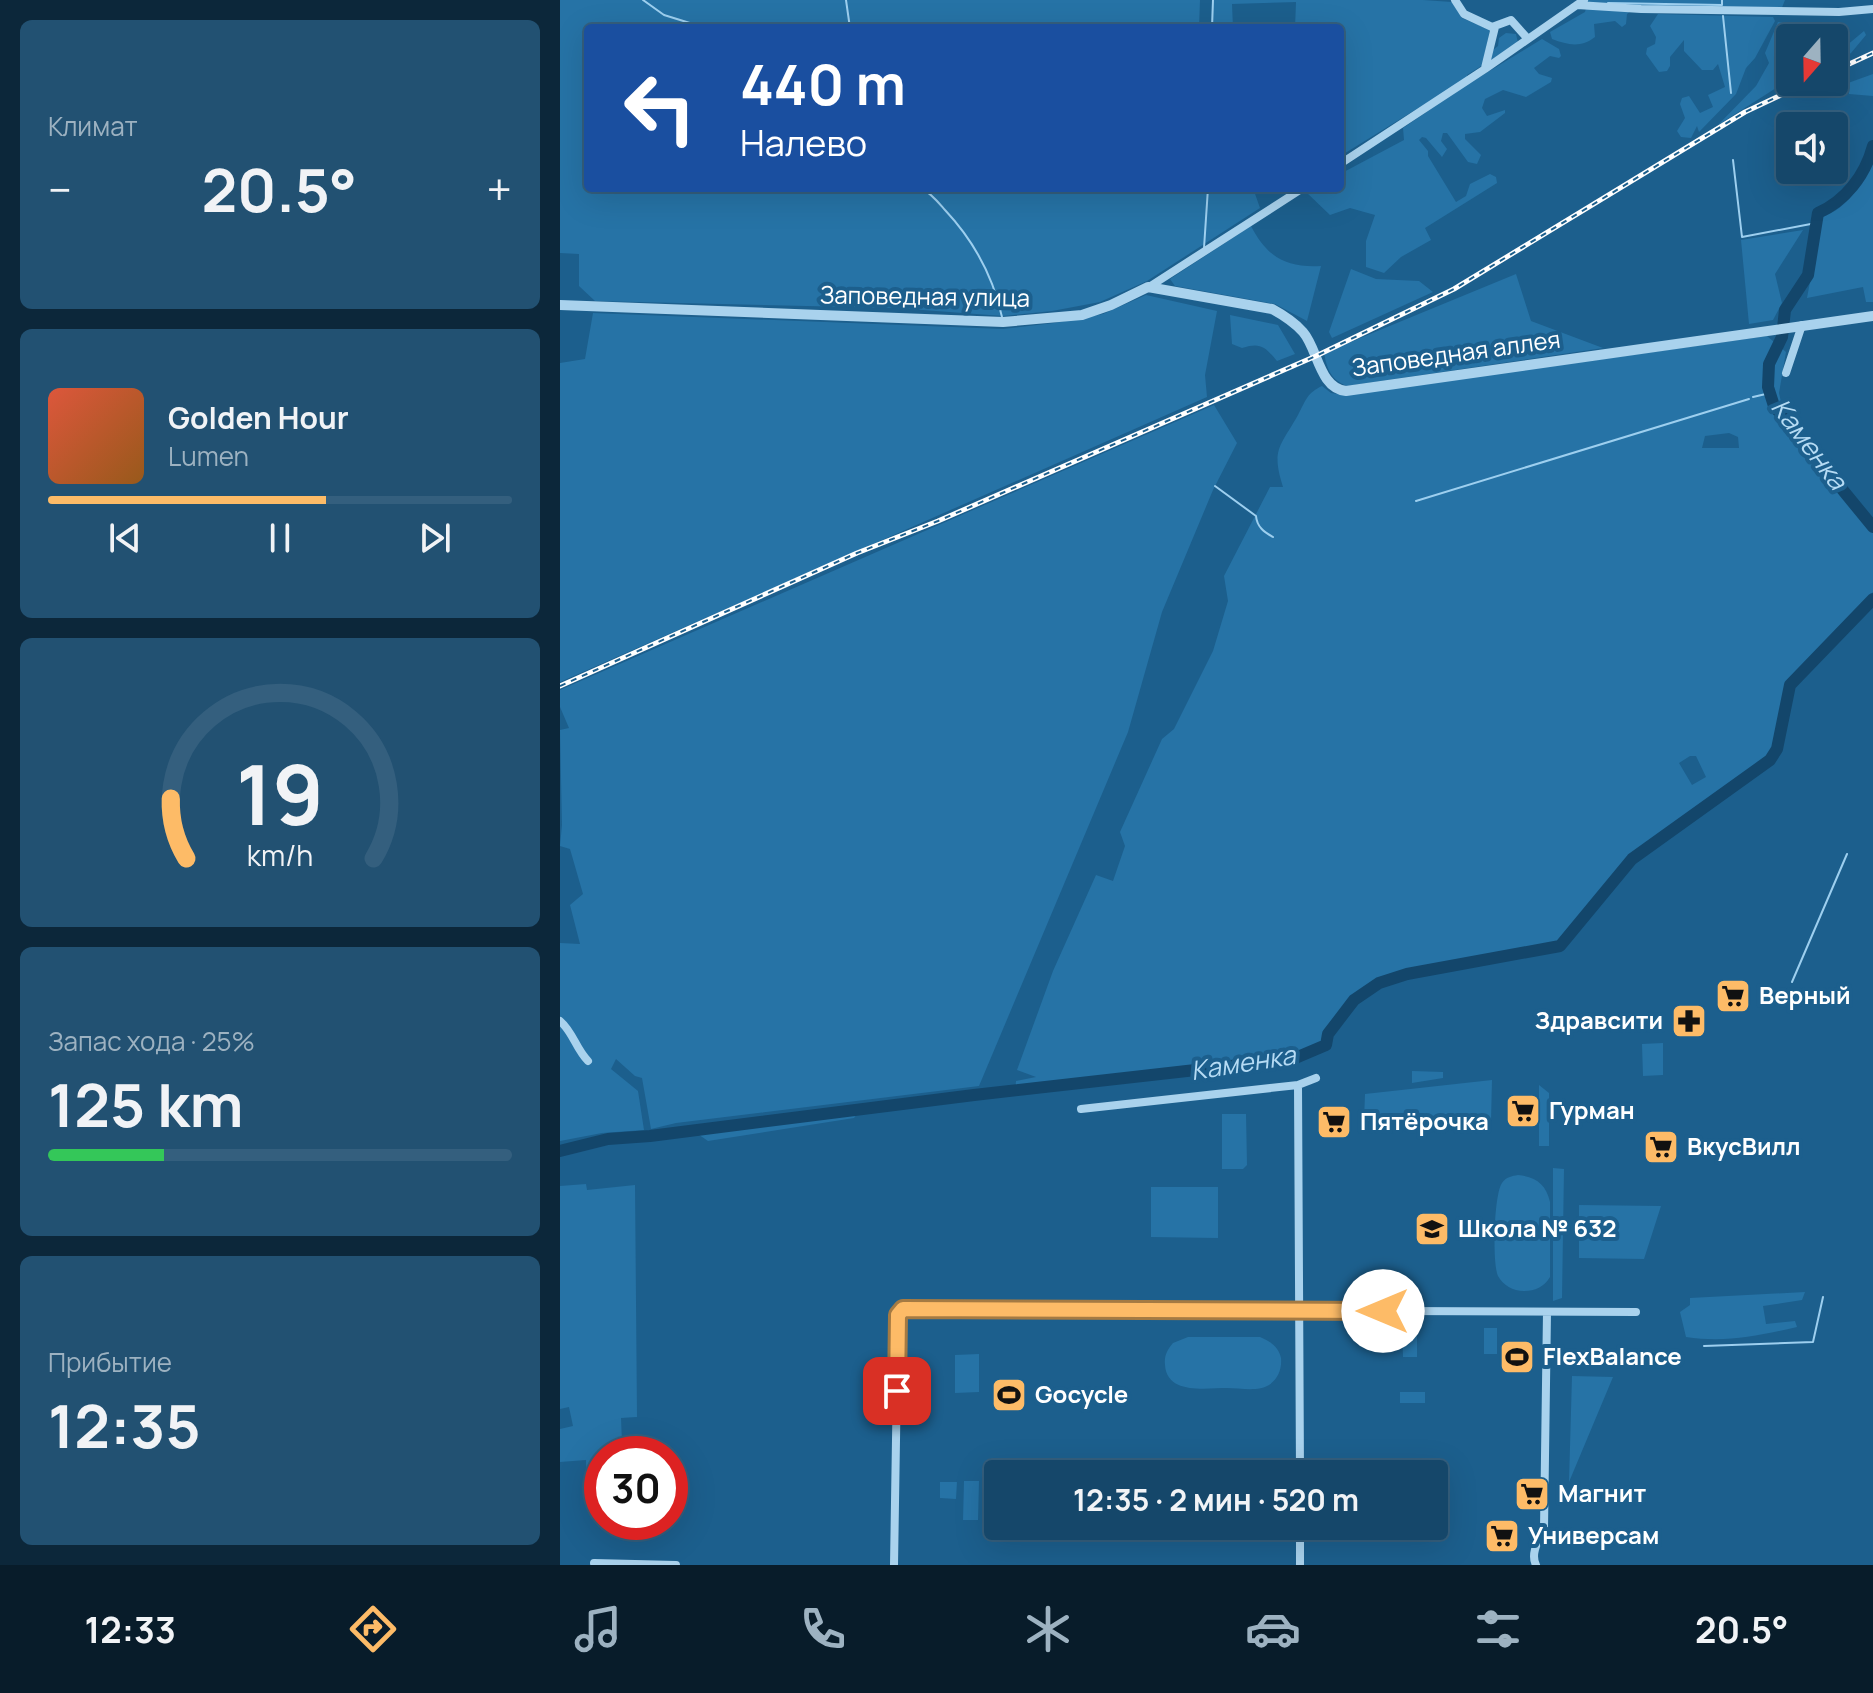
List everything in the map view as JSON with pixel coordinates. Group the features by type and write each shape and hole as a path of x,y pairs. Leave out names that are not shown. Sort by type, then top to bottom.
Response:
{"street":[{"path":"1455,0 1464,14 1495,27 1511,20 1528,39"},
{"path":"1344,161 1581,3 1641,9 1839,12 1873,9"},
{"path":"1485,69 1495,27"},
{"name":"Заповедная улица","path":"560,305 1003,322 1082,315 1148,287 1297,192"},
{"name":"Заповедная аллея","path":"1148,287 1272,309 1287,317 1304,333 1326,379 1339,390 1346,391 1798,325"},
{"path":"1786,373 1798,325 1873,316"},
{"path":"560,1021 568,1028 581,1055 588,1061"},
{"path":"1081,1109 1298,1085 1316,1078"},
{"path":"1298,1085 1300,1460"},
{"path":"894,1565 898,1315 901,1310 1636,1312"},
{"path":"1536,1565 1533,1559 1535,1550 1544,1529 1547,1312"},
{"path":"1300,1540 1300,1565"},
{"path":"593,1562 676,1565"}],"shaded area":[{"path":"560,0 1200,0 1199,24 584,24 584,192 1254,192 1260,208 1147,281 1100,302 1003,316 896,308 595,301 579,286 579,254 560,253"},
{"path":"1212,0 1423,0 1452,2 1462,18 1490,30 1484,57 1498,46 1499,38 1506,33 1516,34 1518,43 1344,154 1344,24 1295,24 1296,2 1232,4 1233,24 1211,24"},
{"path":"1588,0 1785,0 1781,10 1635,7 1627,14 1626,24 1622,27 1615,21 1594,24 1595,37 1585,43 1569,44 1552,39 1550,32 1585,12"},
{"path":"1658,14 1773,17 1775,21 1755,58 1746,68 1736,94 1699,132 1697,126 1691,138 1681,137 1677,131 1685,118 1680,104 1682,98 1689,96 1700,113 1713,107 1708,95 1725,87 1718,64 1713,70 1702,70 1684,51 1684,40 1670,57 1667,71 1659,72 1646,54 1647,48 1655,44 1656,37 1650,26"},
{"path":"1776,27 1776,88 1718,125 1756,86 1769,63 1765,53"},
{"path":"1864,31 1866,35 1848,55 1848,44"},
{"path":"1542,39 1559,49 1559,58 1550,56 1534,68 1539,74 1552,78 1551,82 1526,97 1503,90 1485,99 1482,108 1487,116 1505,110 1505,113 1480,132 1465,134 1465,139 1481,155 1477,164 1468,162 1447,133 1443,133 1441,141 1447,149 1442,157 1426,138 1419,140 1456,202 1466,196 1470,184 1490,174 1496,177 1497,183 1425,228 1431,240 1401,257 1384,273 1366,267 1366,241 1375,215 1350,208 1330,215 1306,192 1344,192 1344,172 1404,140 1403,128"},
{"path":"1873,74 1873,96 1849,94 1848,83"},
{"path":"1873,163 1873,302 1866,302 1863,287 1807,298 1822,217 1846,202"},
{"path":"1251,226 1264,246 1279,258 1298,265 1321,266 1307,321 1275,304 1175,286 1170,279"},
{"path":"1803,230 1775,274 1782,303 1773,320 1749,324 1741,240"},
{"path":"1351,269 1376,279 1419,281 1433,292 1332,338 1329,332"},
{"path":"1516,274 1531,321 1603,348 1347,386 1337,381 1331,373 1324,353"},
{"path":"1146,295 1217,311 1205,375 1207,397 560,682 560,363 585,359 593,313 1003,329 1103,314"},
{"path":"1230,315 1278,325 1295,354 1277,361 1262,347 1242,348 1232,344"},
{"path":"1767,336 1786,352 1779,393 1783,411 1873,524 1873,592 1786,682 1770,755 1630,855 1561,942 1376,980 1339,1018 1326,1045 1293,1059 1015,1092 1016,1081 1036,1077 1017,1070 1053,971 1096,875 1113,881 1125,846 1120,832 1162,739 1174,729 1213,651 1228,601 1224,576 1270,487 1283,487 1278,464 1282,442 1313,391 1322,386 1331,393 1344,395","holes":["1729,433 1738,437 1739,448 1702,448 1705,436","1696,756 1706,777 1692,785 1679,763"]},
{"path":"1214,405 1237,443 1213,490 1162,612 1128,732 979,1086 676,1123 651,1129 642,1078 635,1076 616,1059 611,1069 638,1091 644,1130 602,1133 560,1141 560,943 580,944 570,905 583,894 570,849 560,846 560,730 569,728 560,707 560,690"},
{"path":"1663,1043 1663,1075 1643,1076 1642,1044"},
{"path":"1412,1071 1443,1072 1443,1078 1412,1083"},
{"path":"1492,1080 1491,1121 1364,1121 1365,1094"},
{"path":"1539,1085 1549,1093 1549,1146 1539,1146"},
{"path":"861,1109 854,1118 708,1141 692,1130"},
{"path":"1222,1114 1246,1114 1247,1165 1243,1169 1222,1169"},
{"path":"1553,1168 1564,1169 1562,1298 1553,1301"},
{"path":"1518,1175 1539,1182 1550,1202 1550,1277 1542,1286 1528,1291 1516,1290 1503,1282 1498,1276 1495,1258 1499,1190 1505,1179"},
{"path":"586,1184 587,1190 635,1185 637,1417 621,1418 622,1436 584,1436 584,1460 560,1462 560,1429 573,1426 569,1407 560,1409 560,1186"},
{"path":"1151,1187 1218,1187 1218,1238 1151,1237"},
{"path":"1579,1205 1661,1206 1644,1259 1579,1258"},
{"path":"1805,1292 1802,1300 1763,1306 1766,1324 1795,1321 1797,1327 1728,1339 1686,1337 1680,1312 1690,1305 1690,1298"},
{"path":"1402,1328 1417,1328 1417,1357 1403,1357"},
{"path":"1484,1328 1497,1328 1497,1354 1484,1354"},
{"path":"1188,1337 1260,1337 1278,1351 1281,1358 1279,1373 1272,1383 1260,1388 1199,1389 1180,1385 1167,1375 1165,1359 1173,1343"},
{"path":"979,1354 979,1392 955,1393 955,1355"},
{"path":"1572,1376 1613,1377 1569,1482"},
{"path":"1400,1392 1425,1392 1425,1403 1400,1403"},
{"path":"964,1481 979,1481 978,1520 963,1520"},
{"path":"940,1482 957,1482 956,1499 940,1498"}],"waterway":[{"path":"643,0 664,15 693,24"},
{"path":"846,0 849,24"},
{"path":"1212,24 1213,0"},
{"path":"1608,3 1722,5 1722,0"},
{"path":"1723,16 1731,93"},
{"name":"Каменка","path":"1873,146 1853,186 1837,202 1818,213 1808,275 1785,310 1782,337 1769,364 1768,387 1774,406 1873,527"},
{"path":"1733,160 1742,237 1816,223"},
{"path":"927,192 940,204 973,247 988,273 1002,317"},
{"path":"1204,248 1208,192"},
{"path":"1753,397 1770,393"},
{"path":"1416,501 1749,399"},
{"path":"1215,486 1256,516 1262,529 1273,537"},
{"name":"Каменка","path":"560,1151 608,1139 1293,1059 1326,1045 1328,1034 1354,1000 1379,983 1407,974 1560,946 1632,859 1770,760 1777,749 1790,685 1873,599"},
{"path":"1792,982 1847,854"},
{"path":"1704,1346 1813,1342 1823,1297"}],"railway":[{"path":"1848,65 1873,53"},
{"path":"560,686 857,553 938,521 1316,356 1454,289 1745,112 1779,96"}],"place":[{"name":"Верный","path":"1733,996"},
{"name":"Здравсити","path":"1689,1021"},
{"name":"Гурман","path":"1523,1111"},
{"name":"Пятёрочка","path":"1334,1122"},
{"name":"ВкусВилл","path":"1661,1147"},
{"name":"Школа № 632","path":"1432,1229"},
{"name":"FlexBalance","path":"1517,1357"},
{"name":"Gocycle","path":"1009,1395"},
{"name":"Магнит","path":"1532,1494"},
{"name":"Универсам","path":"1502,1536"}],"route":[{"path":"897,1391 898,1315 903,1309 1383,1311"}]}
